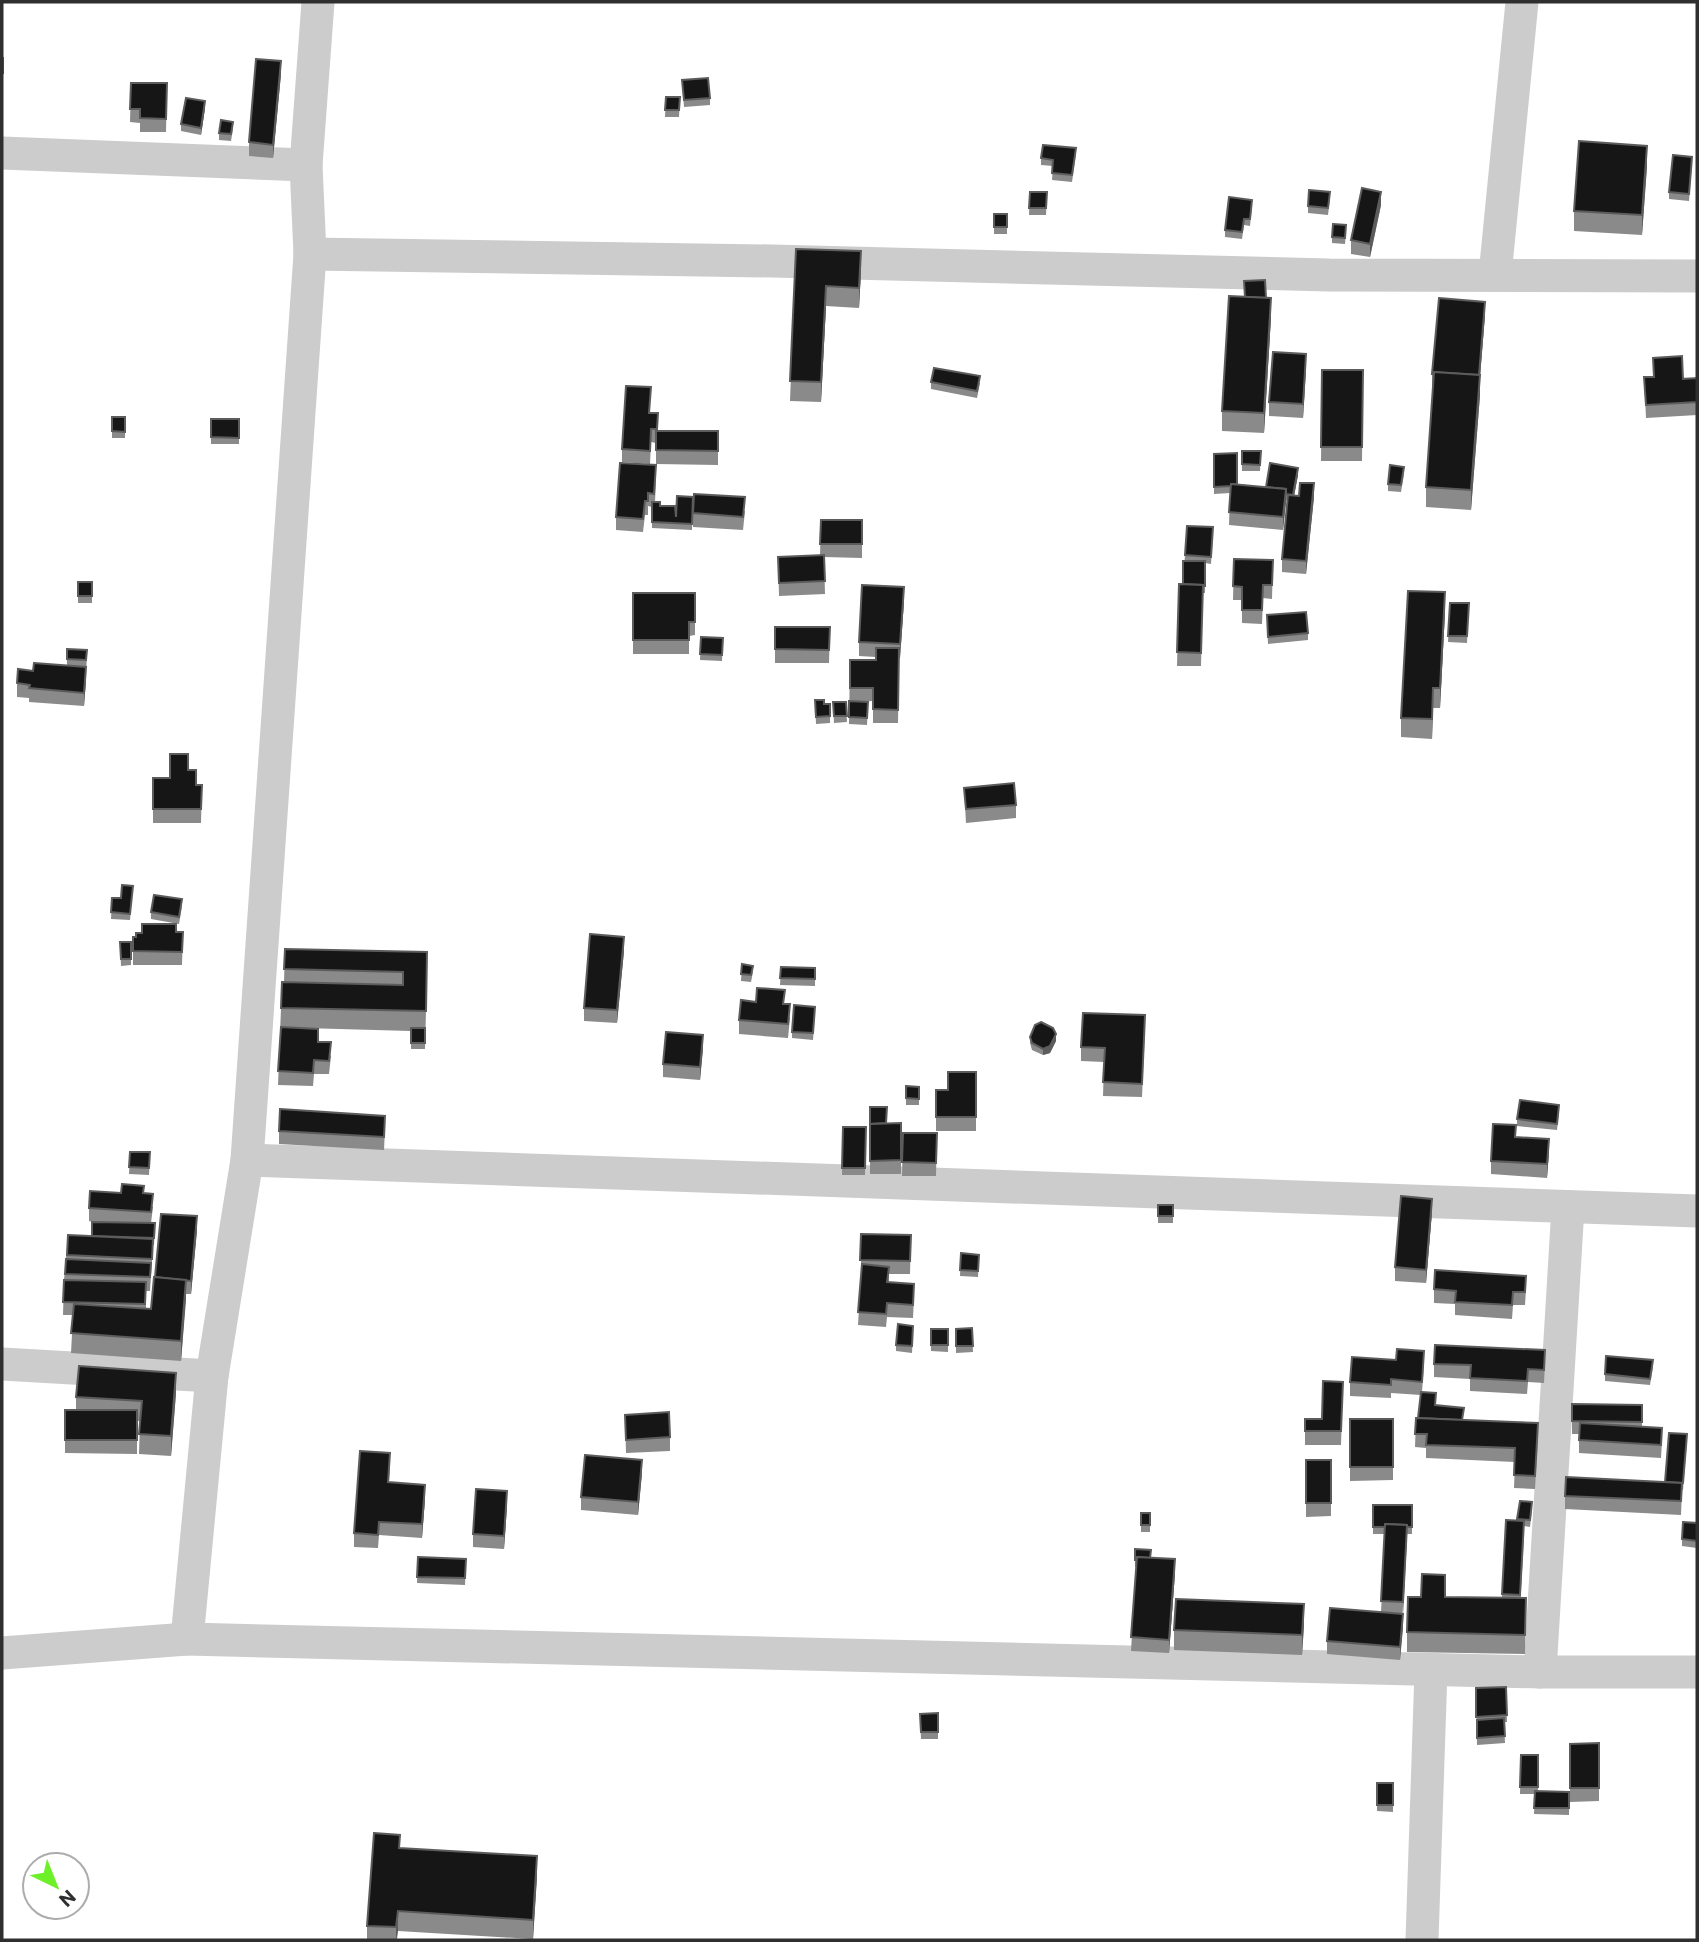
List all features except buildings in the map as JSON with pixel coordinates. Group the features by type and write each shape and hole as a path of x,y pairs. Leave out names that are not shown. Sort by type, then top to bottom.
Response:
{"street":[{"path":"187,1639 212,1377 247,1160 310,254 306,165 318,2"},
{"path":"1495,275 1522,2"},
{"path":"2,153 306,165"},
{"path":"310,254 772,261 1329,275 1697,276"},
{"path":"247,1160 1697,1211"},
{"path":"1540,1672 1568,1208"},
{"path":"2,1364 212,1377"},
{"path":"2,1653 187,1639 1432,1670 1697,1672"},
{"path":"1422,1940 1432,1670"}]}
